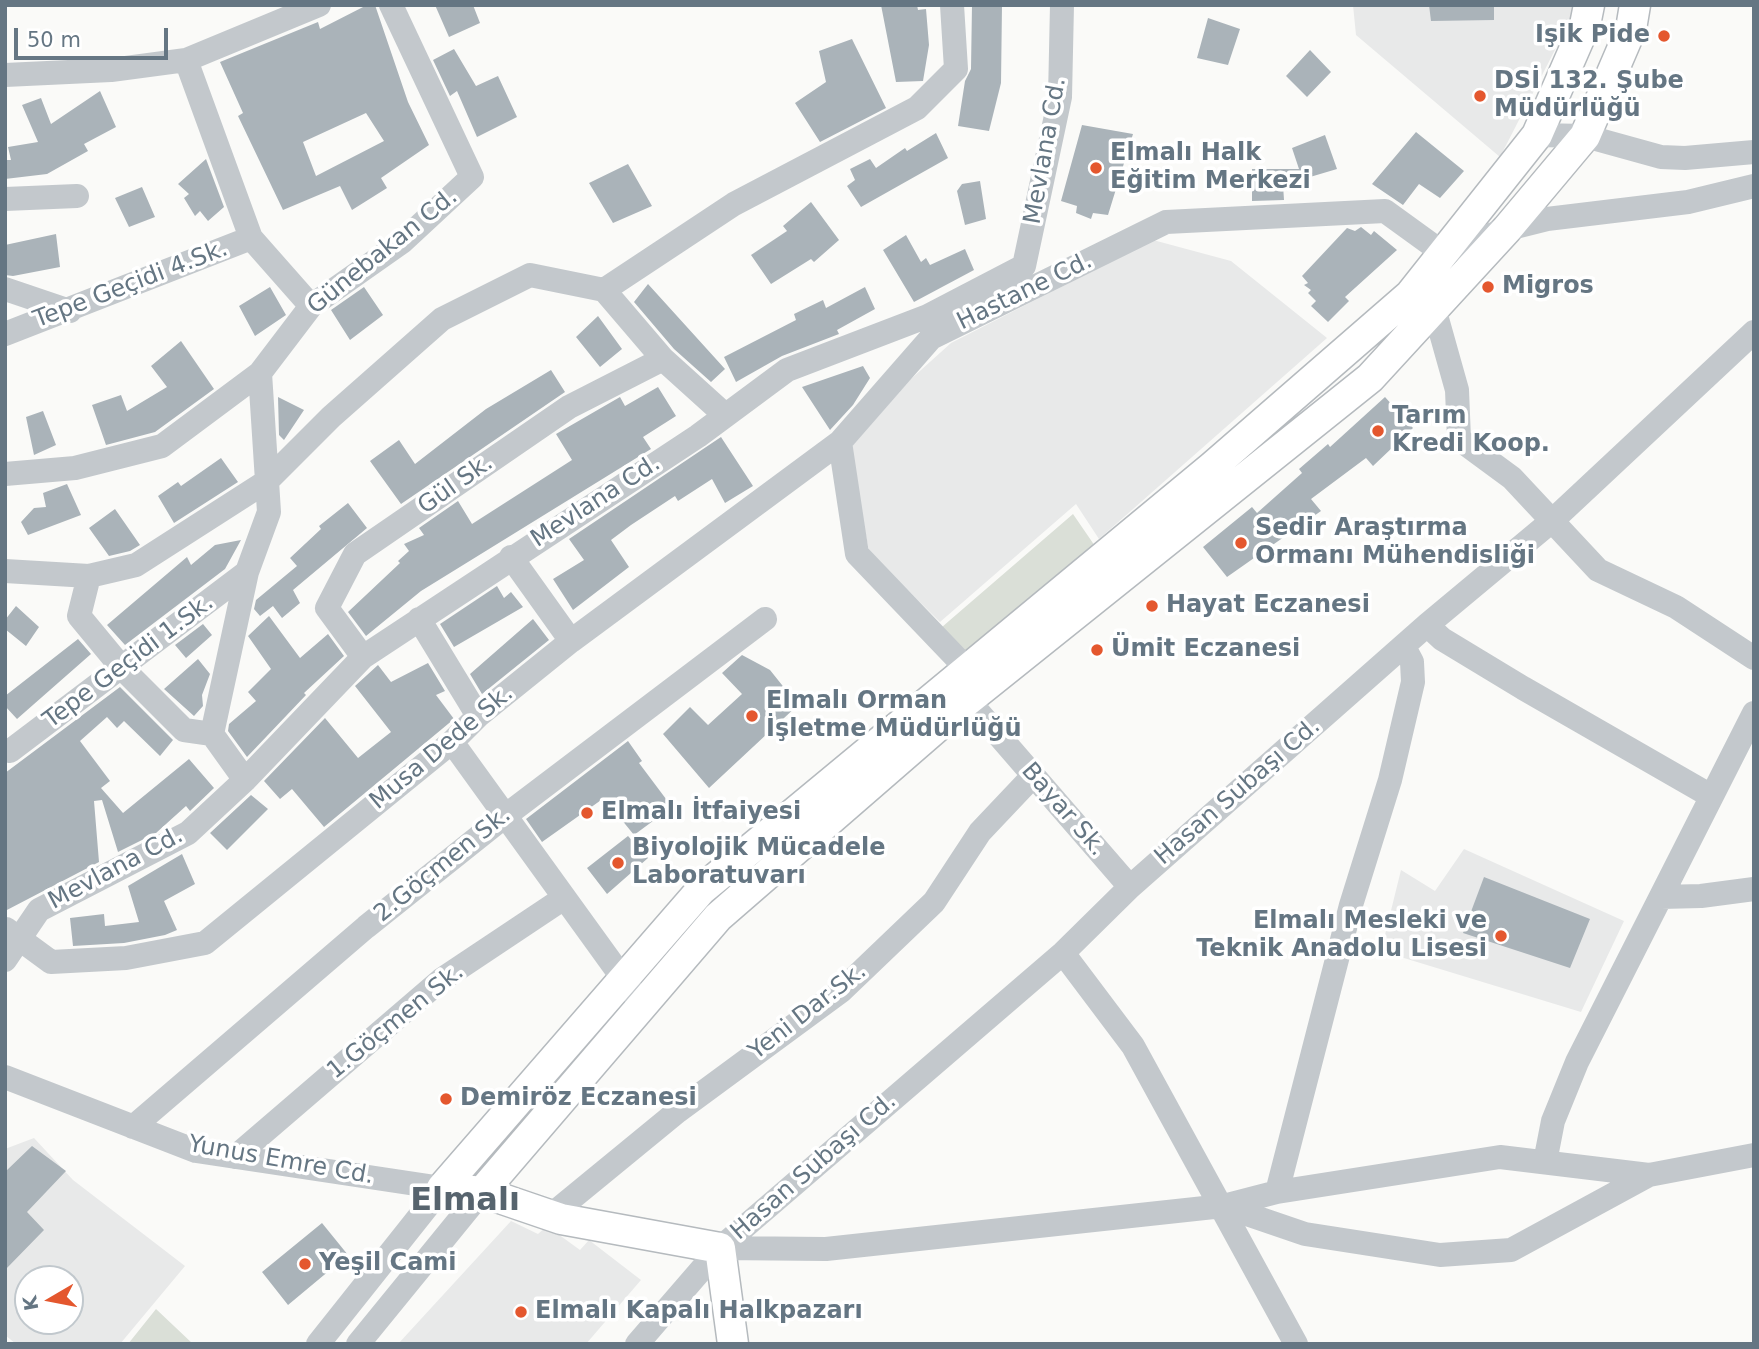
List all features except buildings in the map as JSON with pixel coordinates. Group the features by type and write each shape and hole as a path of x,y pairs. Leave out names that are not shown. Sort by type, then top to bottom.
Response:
{"main road":[{"path":"442,1188 701,890 1212,467 1410,295 1537,135 1585,25 1589,5"},
{"path":"482,1192 718,917 968,700 1370,378 1507,229 1585,136 1631,29 1634,5"},
{"path":"442,1188 482,1192 550,1216 720,1248 733,1344"}],"street":[{"path":"5,75 111,70 186,60 319,5"},
{"name":"Günebakan Cd.","path":"5,474 75,468 162,446 260,373 311,306 402,242 472,177 391,5"},
{"path":"604,290 734,204 917,108 956,69 952,5"},
{"name":"Mevlana Cd.","path":"5,960 12,934 39,910 188,834 245,780 363,657 725,415 787,370 929,327 1024,266 1060,97 1062,5"},
{"path":"186,60 251,238"},
{"path":"1537,135 1585,136 1661,157 1685,158 1754,152"},
{"path":"1443,253 1507,229 1547,219 1688,202 1754,186"},
{"path":"5,199 77,197"},
{"name":"Hastane Cd.","path":"840,442 929,327 1166,222 1385,211 1443,253"},
{"name":"Tepe Geçidi 4.Sk.","path":"5,334 251,238 311,306"},
{"path":"5,571 89,576 136,565 267,481 331,417 442,319 530,275 604,290 663,359 725,415"},
{"path":"5,289 70,310"},
{"path":"1434,308 1457,390 1459,439 1512,478 1598,570 1676,607 1754,658"},
{"name":"Hasan Subaşı Cd.","path":"637,1344 720,1248 1063,953 1130,887 1427,625 1553,520 1750,341"},
{"name":"Gül Sk.","path":"363,657 327,608 355,554 569,407 663,359"},
{"path":"212,734 247,572 269,512 260,373"},
{"path":"840,442 857,554 968,670"},
{"name":"Musa Dede Sk.","path":"12,934 51,962 126,958 205,943 452,742 478,716 571,641 840,442"},
{"path":"511,557 571,641"},
{"name":"Tepe Geçidi 1.Sk.","path":"10,751 247,572"},
{"path":"89,576 79,616 122,668 184,730 212,734 245,780"},
{"path":"419,619 478,716"},
{"name":"2.Göçmen Sk.","path":"133,1127 366,927 505,816 765,619"},
{"path":"1427,625 1442,639 1711,796"},
{"path":"1277,1192 1351,905 1390,780 1413,682 1412,662 1404,647"},
{"name":"Bayar Sk.","path":"968,700 1130,887"},
{"path":"1545,1162 1553,1121 1577,1062 1754,713"},
{"path":"452,742 642,1005"},
{"name":"Yeni Dar.Sk.","path":"550,1216 678,1111 841,991 934,902 980,832 1032,776"},
{"path":"1661,897 1701,896 1754,889"},
{"name":"1.Göçmen Sk.","path":"235,1157 441,980 564,898"},
{"path":"1063,953 1133,1046 1223,1206 1296,1344"},
{"name":"Yunus Emre Cd.","path":"5,1077 196,1151 442,1188"},
{"path":"1223,1206 1318,1236 1440,1255 1511,1250 1649,1175 1754,1155"},
{"path":"720,1248 826,1250 1223,1206 1277,1192 1500,1157 1649,1175"},
{"path":"318,1344 442,1188"},
{"path":"358,1344 482,1192"}],"shaded area":[{"name":"DSİ 132. Şube Müdürlüğü","path":"1353,5 1578,5 1500,157 1356,35"},
{"path":"1153,240 1231,261 1327,338 1099,539 1076,504 940,622 869,552 850,448 911,379 951,343"},
{"path":"1073,514 1097,549 970,658 942,627"},
{"name":"Elmalı Mesleki ve Teknik Anadolu Lisesi","path":"1464,849 1624,921 1581,1012 1381,951 1401,870 1435,891"},
{"path":"34,1138 73,1180 185,1266 120,1344 16,1344 5,1335 5,1149"},
{"name":"Elmalı Kapalı Halkpazarı","path":"511,1221 538,1234 547,1226 580,1250 589,1240 641,1280 586,1344 398,1344"},
{"path":"156,1309 193,1344 128,1344"}],"place":[{"name":"Işik Pide","path":"1664,36"},
{"name":"DSİ 132. Şube Müdürlüğü","path":"1480,96"},
{"name":"Elmalı Halk Eğitim Merkezi","path":"1096,168"},
{"name":"Migros","path":"1488,287"},
{"name":"Tarım Kredi Koop.","path":"1378,431"},
{"name":"Sedir Araştırma Ormanı Mühendisliği","path":"1241,543"},
{"name":"Hayat Eczanesi","path":"1152,606"},
{"name":"Ümit Eczanesi","path":"1097,650"},
{"name":"Elmalı Orman İşletme Müdürlüğü","path":"752,716"},
{"name":"Elmalı İtfaiyesi","path":"587,813"},
{"name":"Biyolojik Mücadele Laboratuvarı","path":"618,863"},
{"name":"Elmalı Mesleki ve Teknik Anadolu Lisesi","path":"1501,936"},
{"name":"Demiröz Eczanesi","path":"446,1099"},
{"name":"Yeşil Cami","path":"305,1264"},
{"name":"Elmalı Kapalı Halkpazarı","path":"521,1312"}],"district":[{"name":"Elmalı","path":"465,1202"}]}
